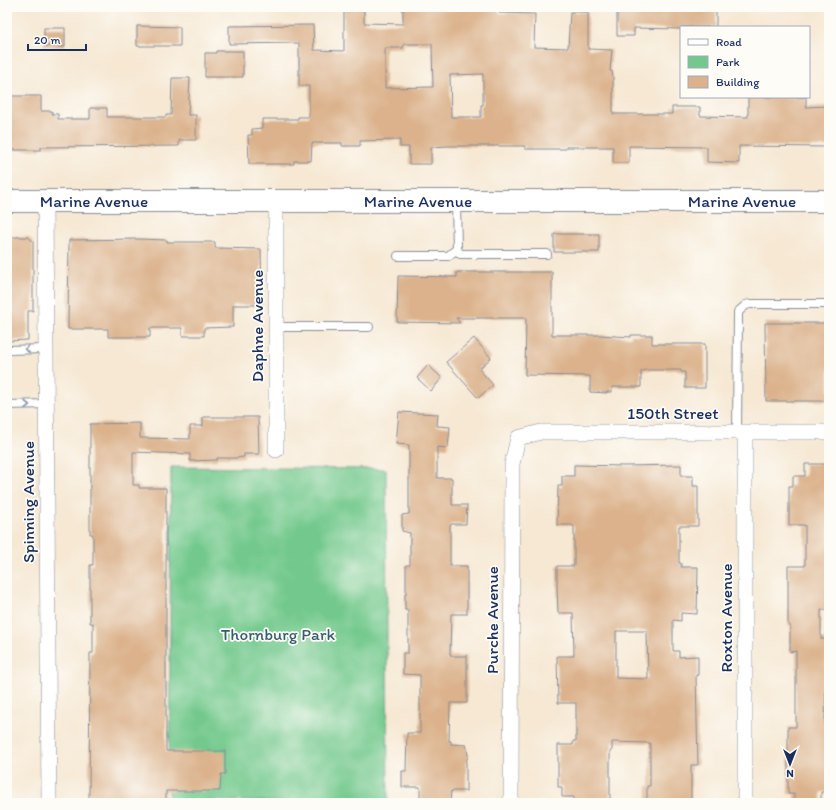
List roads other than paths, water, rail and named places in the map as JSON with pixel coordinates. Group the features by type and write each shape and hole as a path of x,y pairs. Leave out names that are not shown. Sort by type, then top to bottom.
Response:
{"main road":[{"name":"Marine Avenue","path":"7,201 829,201"}],"street":[{"name":"Spinning Avenue","path":"45,201 48,803"},
{"name":"Daphne Avenue","path":"276,201 276,450"},
{"name":"150th Street","path":"518,438 541,432 829,432"},
{"name":"Roxton Avenue","path":"741,433 745,803"},
{"name":"Purche Avenue","path":"511,803 512,464 518,438"}],"lane":[{"path":"456,201 456,249 460,254 547,254"},
{"path":"398,256 448,256 456,249"},
{"path":"741,433 738,312 746,305 750,304 829,304"},
{"path":"276,327 369,327"},
{"path":"7,350 46,349"},
{"path":"7,405 46,404"}],"park label":[{"name":"Thornburg Park","path":"278,634"}]}
